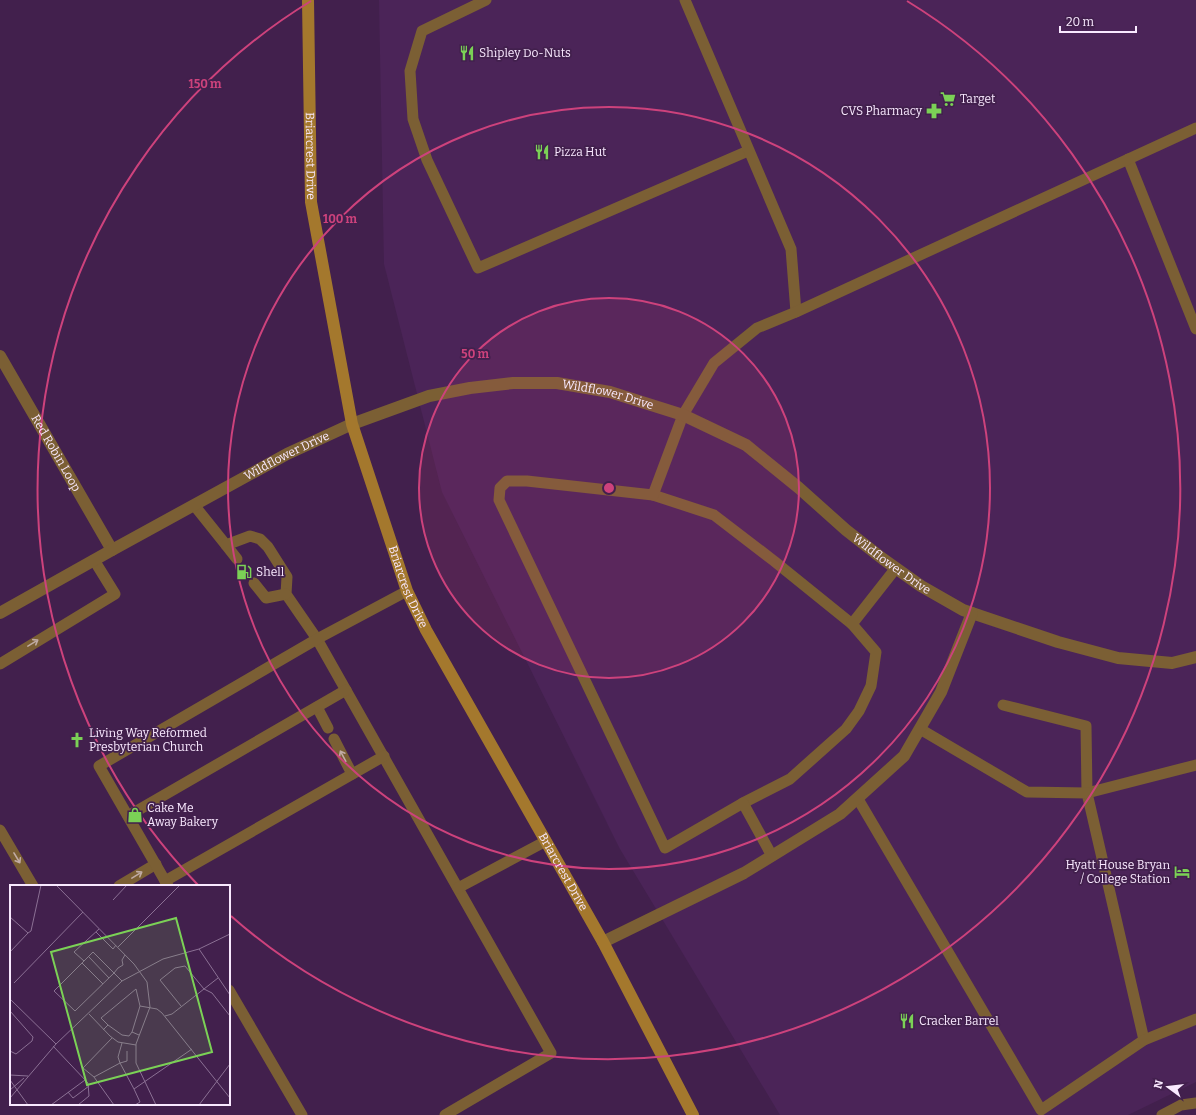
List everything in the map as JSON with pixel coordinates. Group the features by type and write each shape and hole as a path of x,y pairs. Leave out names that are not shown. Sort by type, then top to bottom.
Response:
{"main road":[{"name":"Briarcrest Drive","path":"308,0 311,202 352,424 407,591 426,630 603,942 694,1115"}],"street":[{"name":"Red Robin Loop","path":"0,356 112,550"},
{"name":"Wildflower Drive","path":"0,613 287,454 352,424 429,396 470,388 513,383 557,383 610,392 683,415 746,445 799,488 846,530 921,586 963,610 1058,642 1118,658 1172,663 1196,657"},
{"path":"603,942 744,872 840,814 858,799 904,756 941,692 972,613"}],"lane":[{"path":"486,0 422,31 410,71 413,119 422,146 427,160 478,268 748,151"},
{"path":"685,0 748,151 791,248 796,312"},
{"path":"653,495 683,415 714,363 757,328 796,312 1196,128"},
{"path":"1128,159 1196,329"},
{"path":"507,481 527,481 653,495 714,515 852,624 876,652 871,686 859,711 846,729 790,780 742,803 665,848 499,500 500,488 507,481"},
{"path":"194,505 237,559"},
{"path":"226,545 250,536 260,539 268,547 288,577 286,594 318,639 551,1053 445,1115"},
{"path":"0,664 116,594 94,560"},
{"path":"852,624 896,568"},
{"path":"254,583 266,598 286,594"},
{"path":"384,756 167,883 99,766 318,639 407,591"},
{"path":"128,816 346,690"},
{"path":"1004,705 1086,726 1087,793 1144,1040"},
{"path":"317,707 328,728"},
{"path":"920,729 1027,792 1087,793 1196,765"},
{"path":"334,739 352,774"},
{"path":"858,799 1041,1110 1144,1040 1196,1020"},
{"path":"742,803 772,856"},
{"path":"0,830 32,885"},
{"path":"458,888 546,841"},
{"path":"121,885 156,864"},
{"path":"230,992 302,1115"},
{"path":"1162,1115 1181,1105 1196,1103"}],"shaded area":[{"path":"379,0 1196,0 1196,1082 1128,1115 780,1115 620,849 442,492 384,264"}],"place":[{"name":"Shipley Do-Nuts","path":"467,53"},
{"name":"Target","path":"948,99"},
{"name":"CVS Pharmacy","path":"934,111"},
{"name":"Pizza Hut","path":"542,152"},
{"name":"Shell","path":"244,572"},
{"name":"Living Way Reformed Presbyterian Church","path":"77,740"},
{"name":"Cake Me Away Bakery","path":"135,815"},
{"name":"Hyatt House Bryan / College Station","path":"1182,872"},
{"name":"Cracker Barrel","path":"907,1021"}]}
